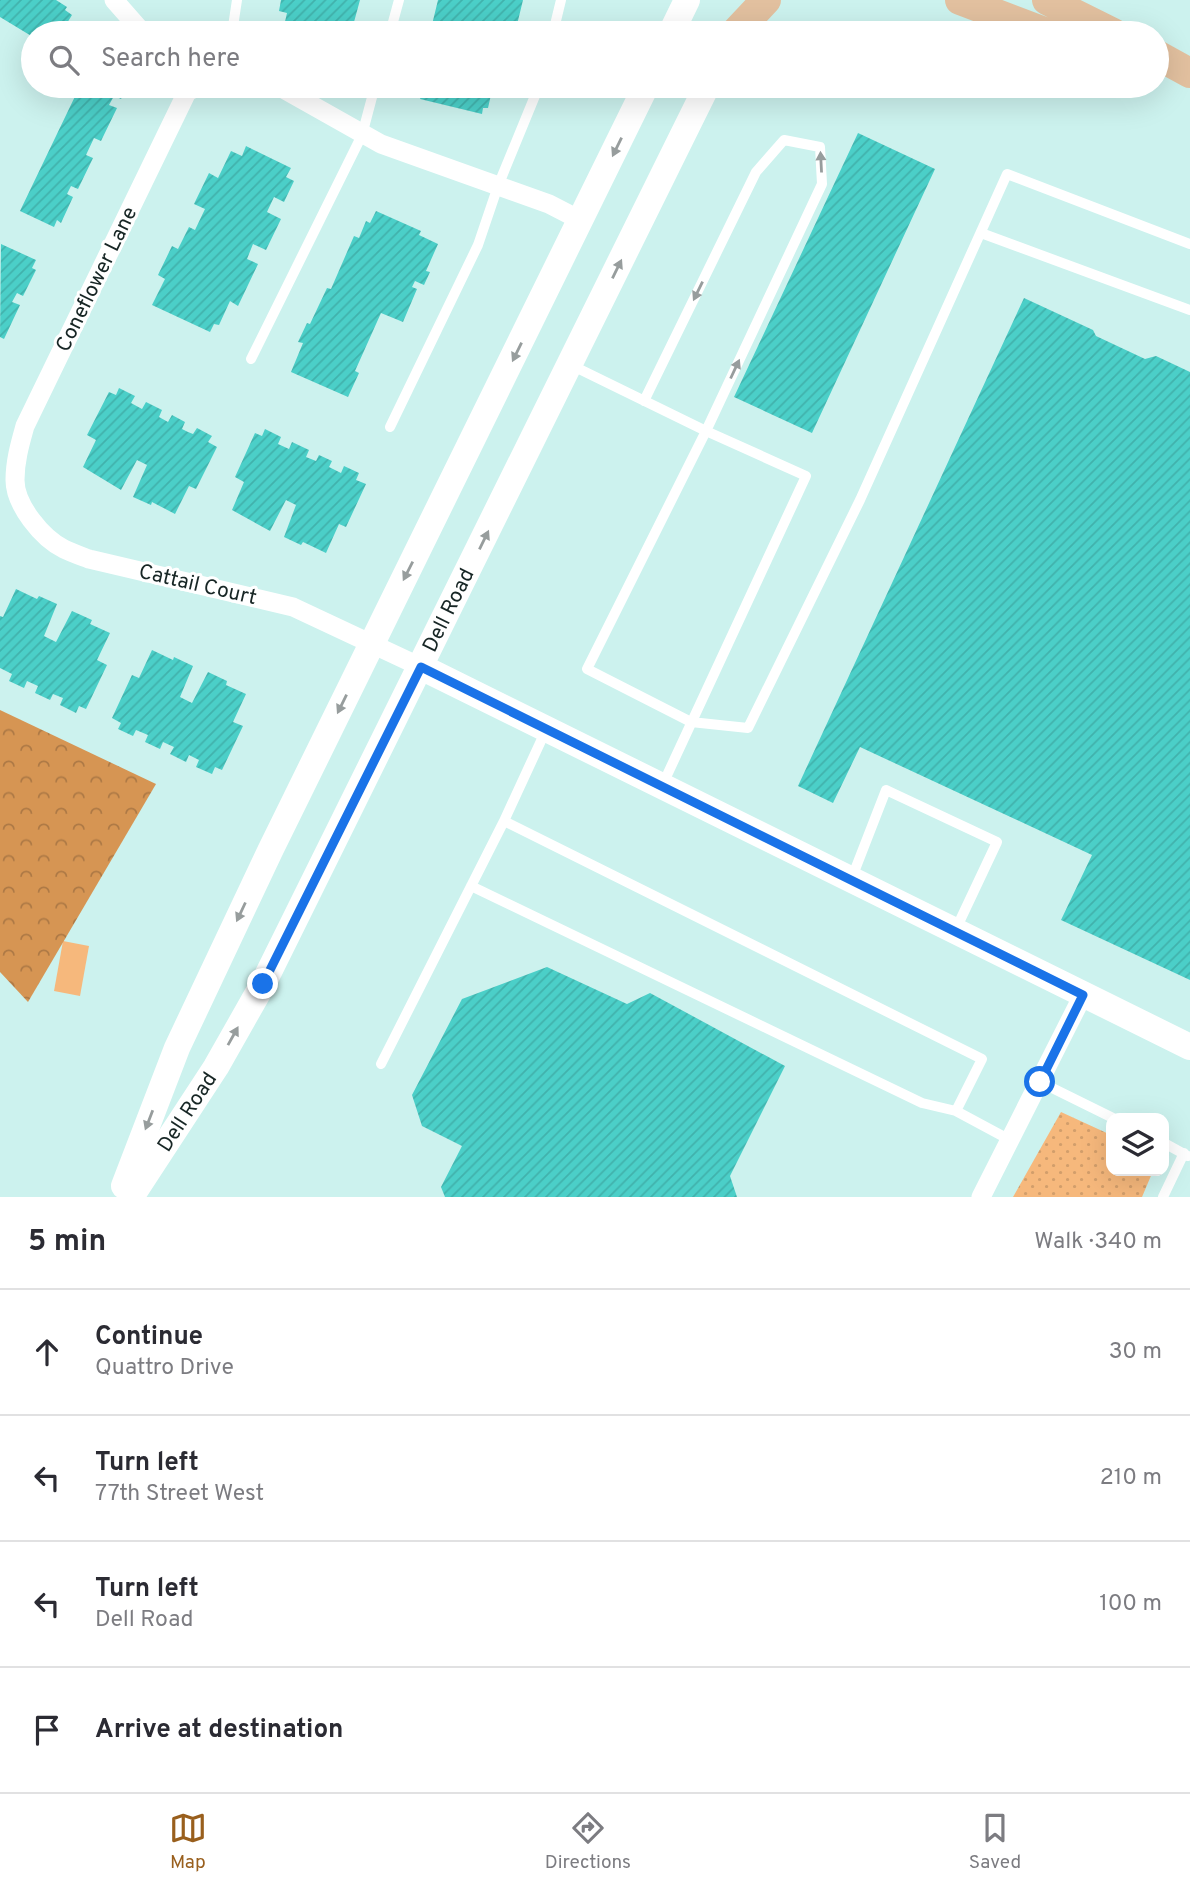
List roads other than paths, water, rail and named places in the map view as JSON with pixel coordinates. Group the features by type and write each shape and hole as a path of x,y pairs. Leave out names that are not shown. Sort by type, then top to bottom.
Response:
{"main road":[{"path":"746,21 766,0"},
{"path":"960,0 1015,21"},
{"path":"1046,0 1089,21"},
{"path":"1169,61 1190,72"},
{"path":"1169,81 1190,91"}],"street":[{"path":"114,0 132,21"},
{"path":"677,21 687,0"},
{"path":"739,21 749,0"},
{"name":"Coneflower Lane","path":"7,485 25,426 185,98"},
{"path":"299,98 362,135 428,163 477,177 549,204 582,220"},
{"name":"Dell Road","path":"120,1197 177,1048 372,643 640,98"},
{"name":"Dell Road","path":"131,1197 216,1067 263,984 701,98"},
{"name":"Cattail Court","path":"7,485 40,530 62,548 89,559 293,607 421,667"},
{"path":"421,667 1190,1047"},
{"path":"981,1197 1083,995"}],"lane":[{"path":"234,21 237,0"},
{"path":"393,21 399,0"},
{"path":"556,21 561,0"},
{"path":"251,359 362,135 372,98"},
{"path":"390,427 478,244 498,186 534,98"},
{"path":"645,401 756,172 784,140 820,147 822,184 706,431 587,668 691,722 748,727 860,500 1007,174 1190,244"},
{"path":"981,233 1190,310"},
{"path":"570,365 806,476 661,787"},
{"path":"381,1064 504,821 546,729"},
{"path":"850,880 886,790 997,842 955,932"},
{"path":"504,821 982,1059 956,1111"},
{"path":"471,886 922,1103 956,1111 1010,1140"},
{"path":"1040,1082 1106,1115"},
{"path":"1163,1197 1187,1155 1169,1146"}]}
